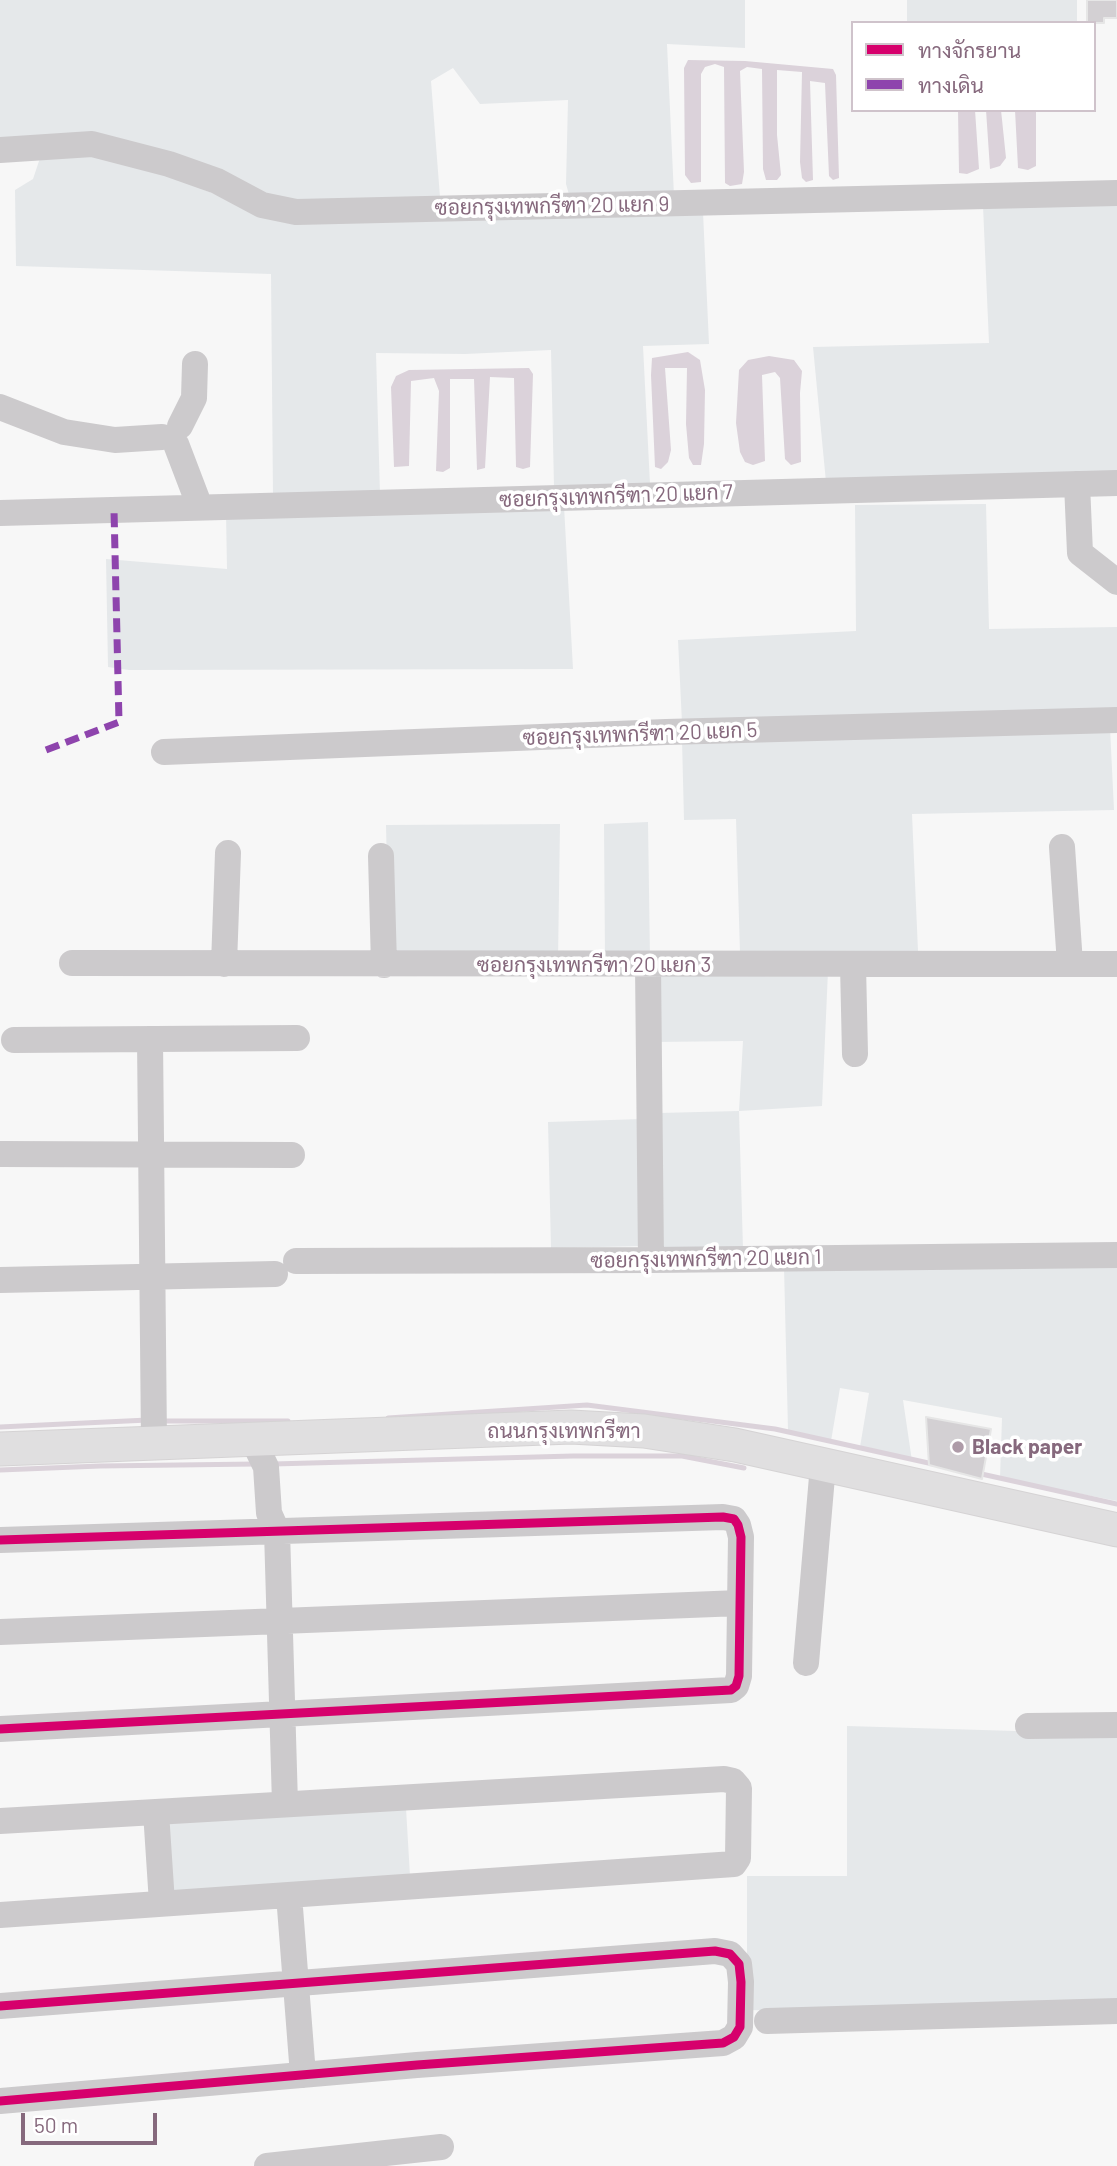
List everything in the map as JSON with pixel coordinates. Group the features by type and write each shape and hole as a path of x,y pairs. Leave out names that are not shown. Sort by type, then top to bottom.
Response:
{"main road":[{"name":"ถนนกรุงเทพกรีฑา","path":"0,1449 154,1435 252,1438 610,1428 688,1436 1117,1530"}],"street":[{"name":"ซอยกรุงเทพกรีฑา 20 แยก 9","path":"0,150 92,144 169,164 217,181 262,205 296,212 1117,193"},
{"path":"172,436 194,398 195,364"},
{"path":"0,407 17,416 64,432 115,440 172,436"},
{"path":"172,436 200,508"},
{"name":"ซอยกรุงเทพกรีฑา 20 แยก 7","path":"0,513 1117,483"},
{"path":"1077,484 1080,553 1117,582"},
{"name":"ซอยกรุงเทพกรีฑา 20 แยก 5","path":"164,752 666,732 1117,720"},
{"path":"1062,847 1070,964"},
{"path":"224,964 228,853"},
{"path":"381,856 384,965"},
{"name":"ซอยกรุงเทพกรีฑา 20 แยก 3","path":"72,963 1117,964"},
{"path":"648,965 651,1260"},
{"path":"853,965 855,1054"},
{"path":"14,1040 297,1038"},
{"path":"150,1040 154,1435"},
{"path":"0,1154 292,1155"},
{"name":"ซอยกรุงเทพกรีฑา 20 แยก 1","path":"0,1280 152,1277 286,1267 1117,1255"},
{"path":"277,1531 285,1512 283,1467 287,1453 297,1436"},
{"path":"252,1438 266,1467 269,1513 277,1531 285,1804"},
{"path":"806,1663 823,1465"},
{"path":"0,1540 723,1517 734,1519 741,1537 739,1676 736,1686 731,1690 0,1729"},
{"path":"0,1632 740,1603"},
{"path":"1028,1726 1117,1725"},
{"path":"0,1821 724,1779 733,1781 739,1788 738,1858 734,1864 0,1915"},
{"path":"156,1812 162,1903"},
{"path":"289,1895 303,2075"},
{"path":"0,2006 715,1951 730,1954 739,1964 741,1982 740,2027 734,2037 723,2043 0,2101"},
{"path":"767,2021 1117,2011"},
{"path":"267,2166 442,2147"}],"shaded area":[{"path":"0,0 745,0 745,48 667,44 674,196 570,198 566,184 568,100 480,104 453,68 431,81 440,197 289,204 230,179 0,140"},
{"path":"907,0 1077,0 1077,21 907,21"},
{"path":"688,60 745,61 833,69 836,75 839,178 833,180 829,176 825,83 810,81 813,180 806,182 802,178 800,162 802,72 777,70 777,135 781,175 777,180 766,180 763,169 762,69 747,67 740,71 744,172 742,184 730,186 725,183 724,67 715,64 705,67 701,74 701,182 691,183 685,175 684,68"},
{"path":"958,112 975,112 979,169 967,174 959,173"},
{"path":"986,112 1001,112 1006,158 1000,166 990,169"},
{"path":"1015,112 1036,112 1036,166 1028,170 1018,168"},
{"path":"85,156 129,159 234,202 703,212 709,344 643,346 650,484 554,487 551,350 465,354 376,353 380,494 273,496 271,274 16,266 15,190 33,179 40,158"},
{"path":"1117,202 1117,474 826,482 813,347 989,343 983,206"},
{"path":"688,352 700,360 705,390 701,465 693,465 689,458 686,424 687,368 665,368 671,450 668,462 661,469 655,467 652,358"},
{"path":"769,356 794,360 802,371 801,462 791,465 785,459 780,378 775,372 762,375 765,461 753,465 745,462 740,452 736,423 739,370 748,360"},
{"path":"529,368 533,374 530,467 516,467 514,378 490,377 485,468 477,470 474,379 450,379 450,468 443,472 436,471 439,391 434,378 411,381 409,466 394,467 391,387 396,376 409,370"},
{"path":"986,504 989,629 1117,627 1117,713 682,723 678,640 856,631 855,505"},
{"path":"564,506 573,669 129,670 108,667 106,559 227,569 226,513"},
{"path":"1110,728 1114,810 912,814 918,951 740,953 736,819 684,820 682,740"},
{"path":"648,822 650,959 605,959 604,824"},
{"path":"560,824 558,960 389,960 386,825"},
{"path":"828,971 822,1106 739,1111 743,1041 655,1042 656,976"},
{"path":"739,1111 743,1249 657,1249 659,1113"},
{"path":"642,1119 645,1246 551,1248 548,1122"},
{"path":"1117,1262 1117,1501 1000,1478 1002,1418 903,1400 912,1461 860,1447 869,1393 840,1388 831,1441 788,1430 784,1267"},
{"path":"847,1726 1117,1734 1117,2002 853,2012 747,2010 747,1876 847,1876"},
{"path":"406,1808 410,1876 169,1892 165,1823"}],"building":[{"path":"1087,0 1117,0 1117,18 1104,18 1104,23 1087,21"},
{"name":"Black paper","path":"926,1417 991,1429 982,1479 929,1465"}],"waterway":[{"path":"388,1418 587,1405 775,1429 933,1464"},
{"path":"0,1427 148,1420"},
{"path":"161,1421 288,1421"},
{"path":"273,1464 573,1456 682,1456 744,1468"},
{"path":"0,1470 256,1464"},
{"path":"977,1473 1117,1504"}],"marked path":[{"path":"46,750 119,722 114,510"}],"cycle path":[{"path":"0,1540 723,1517 734,1519 741,1537 739,1676 736,1686 731,1690 0,1729"},
{"path":"0,2006 715,1951 730,1954 739,1964 741,1982 740,2027 734,2037 723,2043 417,2065 0,2101"}],"place":[{"name":"Black paper","path":"958,1447"}]}
